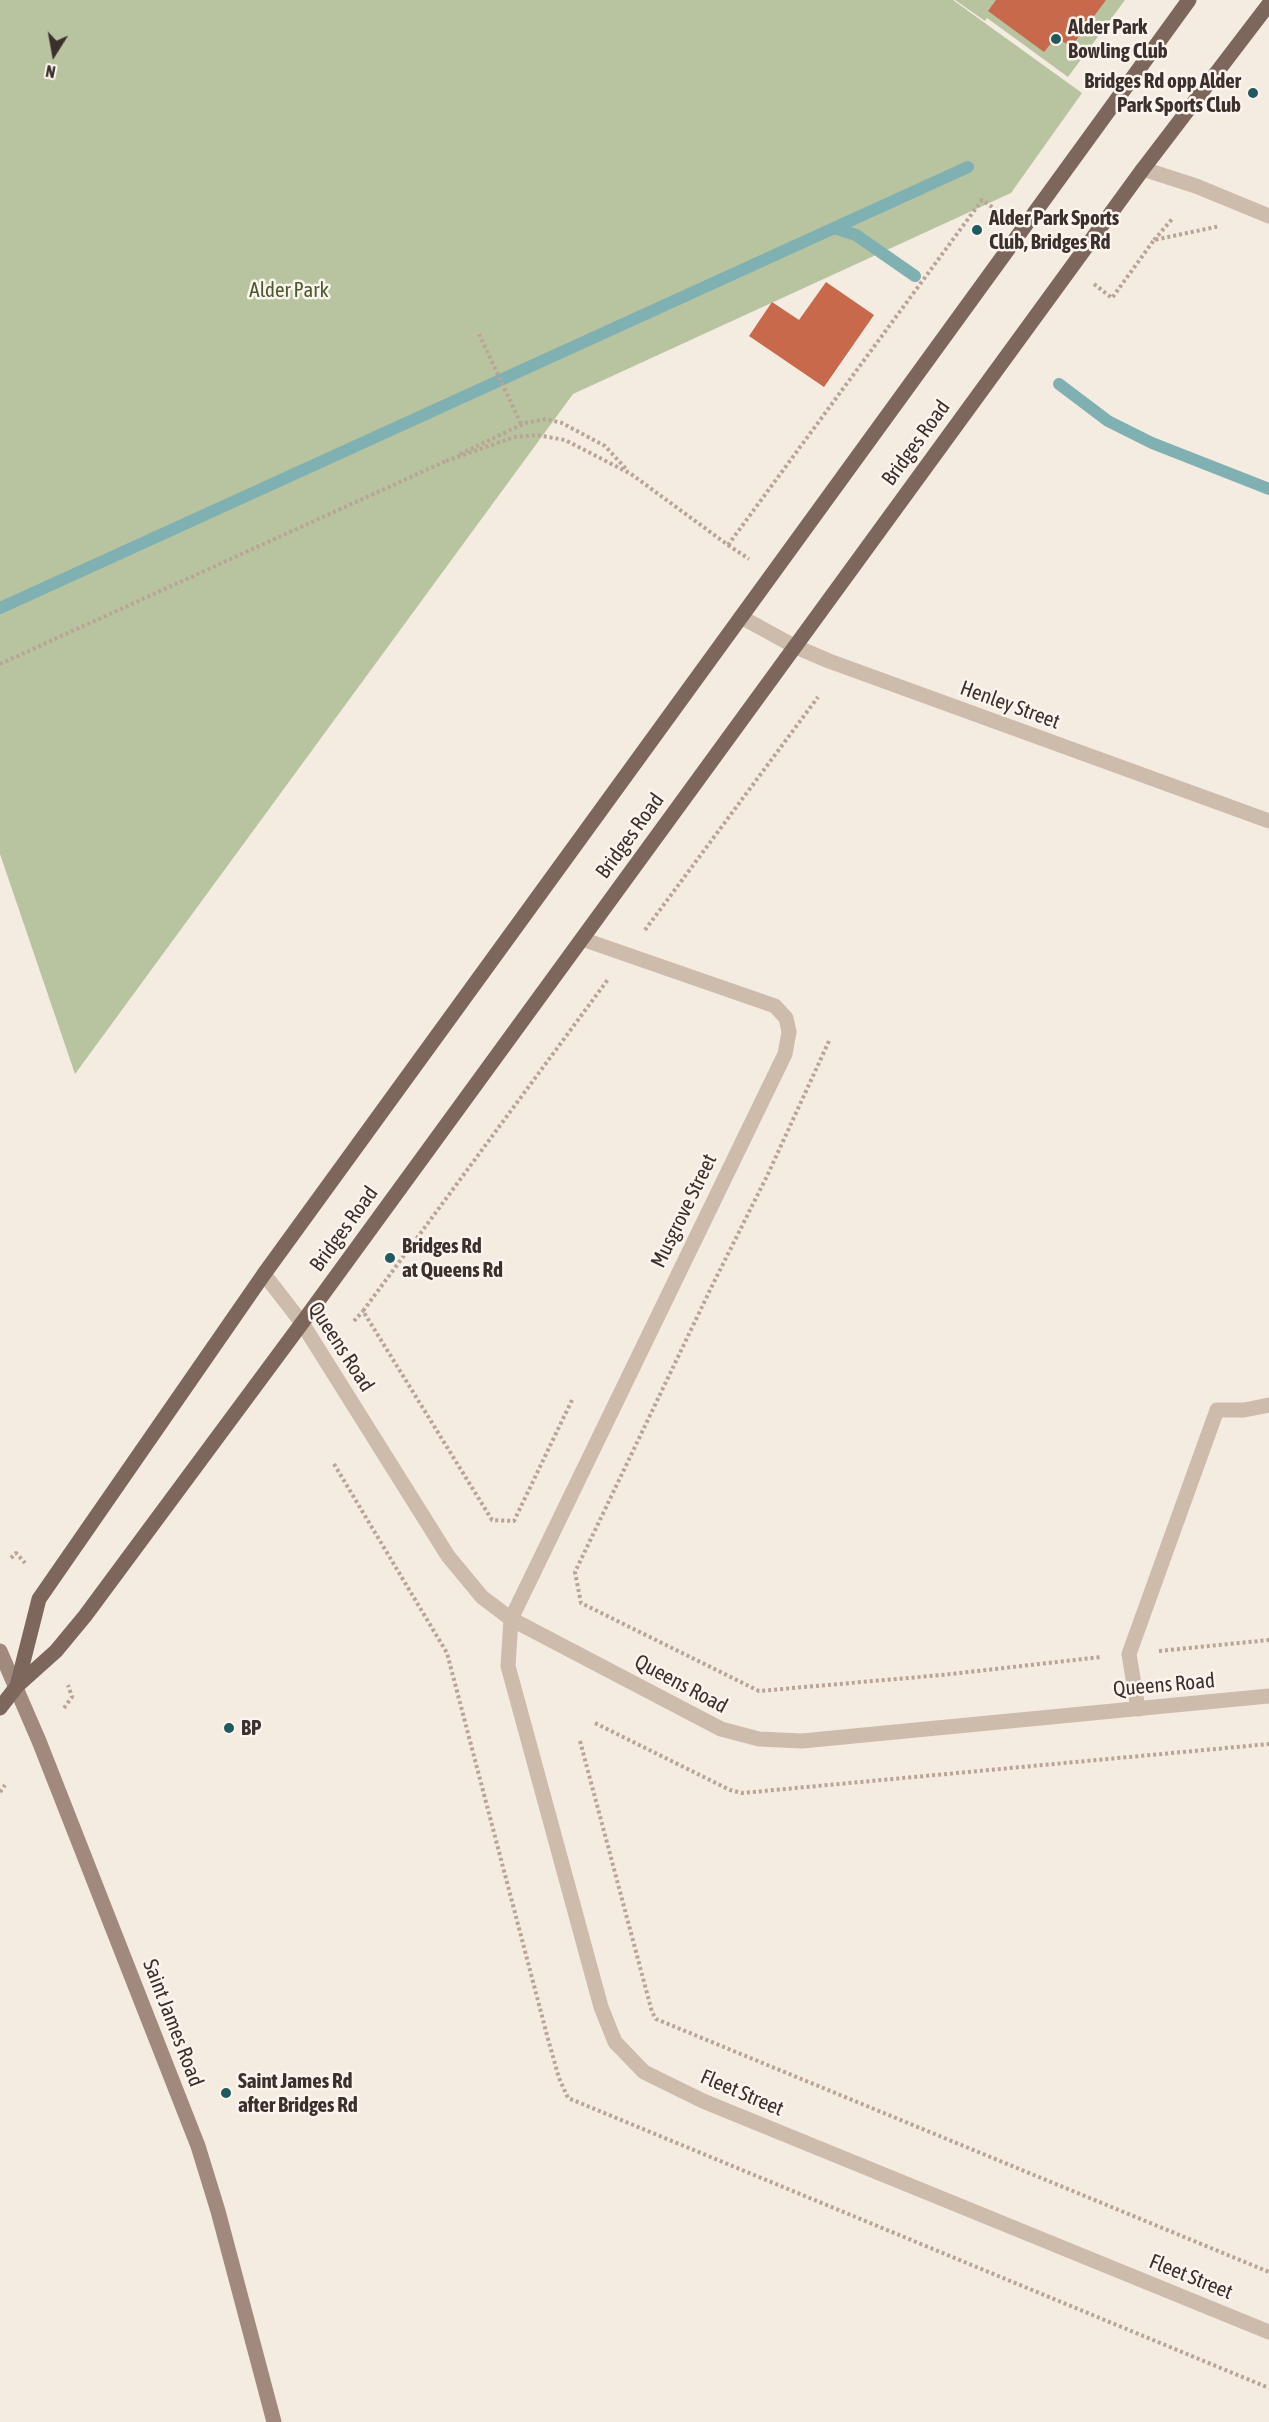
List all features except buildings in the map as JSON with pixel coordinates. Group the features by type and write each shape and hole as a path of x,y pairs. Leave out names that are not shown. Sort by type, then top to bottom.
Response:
{"main road":[{"name":"Bridges Road","path":"17,1686 39,1599 264,1274 1189,0"},
{"name":"Bridges Road","path":"0,1708 17,1686 70,1636 302,1323 1143,169 1269,4"},
{"name":"Saint James Road","path":"0,1651 17,1686 198,2146 218,2211 274,2422"}],"street":[{"path":"1143,169 1196,186 1269,216"},
{"name":"Henley Street","path":"741,617 794,646 850,669 1269,821"},
{"name":"Musgrove Street","path":"511,1619 785,1054 789,1032 786,1018 775,1006 582,939"},
{"name":"Queens Road","path":"264,1274 302,1323 448,1556 482,1597 511,1619 721,1729 759,1739 801,1741 1269,1696"},
{"path":"1138,1709 1129,1654 1216,1410 1244,1410 1269,1405"},
{"name":"Fleet Street","path":"511,1619 508,1666 601,2007 615,2042 645,2072 703,2101 1269,2332"}],"path":[{"path":"446,461 514,437 536,435 565,440 631,474 728,545 982,200"},
{"path":"1154,240 1218,228 1244,206"},
{"path":"1112,298 1173,218"},
{"path":"479,334 521,424"},
{"path":"0,664 446,461 521,424 541,419 562,423 605,446 631,474"},
{"path":"645,930 818,697"},
{"path":"354,1321 612,974"},
{"path":"829,1041 768,1174 575,1572 581,1603 759,1691 942,1675 1269,1640"},
{"path":"363,1311 492,1520 514,1521 572,1400"},
{"path":"334,1464 447,1653 548,2039 559,2078 568,2098 1269,2388"},
{"path":"11,1558 16,1553 25,1563"},
{"path":"64,1707 72,1697 68,1685"},
{"path":"595,1723 730,1790 742,1793 1269,1744"},
{"path":"580,1741 652,2012 656,2019 1269,2272"},
{"path":"0,1792 5,1785"}],"green space":[{"name":"Alder Park","path":"0,0 953,0 1082,93 1011,193 573,394 75,1074 0,854"},
{"name":"Alder Park Bowling Club","path":"955,0 1125,0 1068,77 987,18 985,21"}],"waterway":[{"path":"0,608 968,167"},
{"path":"834,228 856,235 915,276"},
{"path":"1059,384 1108,421 1152,443 1269,489"}],"place":[{"name":"Alder Park Bowling Club","path":"1056,39"},
{"name":"Bridges Rd opp Alder Park Sports Club","path":"1253,93"},
{"name":"Alder Park Sports Club, Bridges Rd","path":"977,230"},
{"name":"Bridges Rd at Queens Rd","path":"390,1258"},
{"name":"BP","path":"229,1728"},
{"name":"Saint James Rd after Bridges Rd","path":"226,2093"}]}
